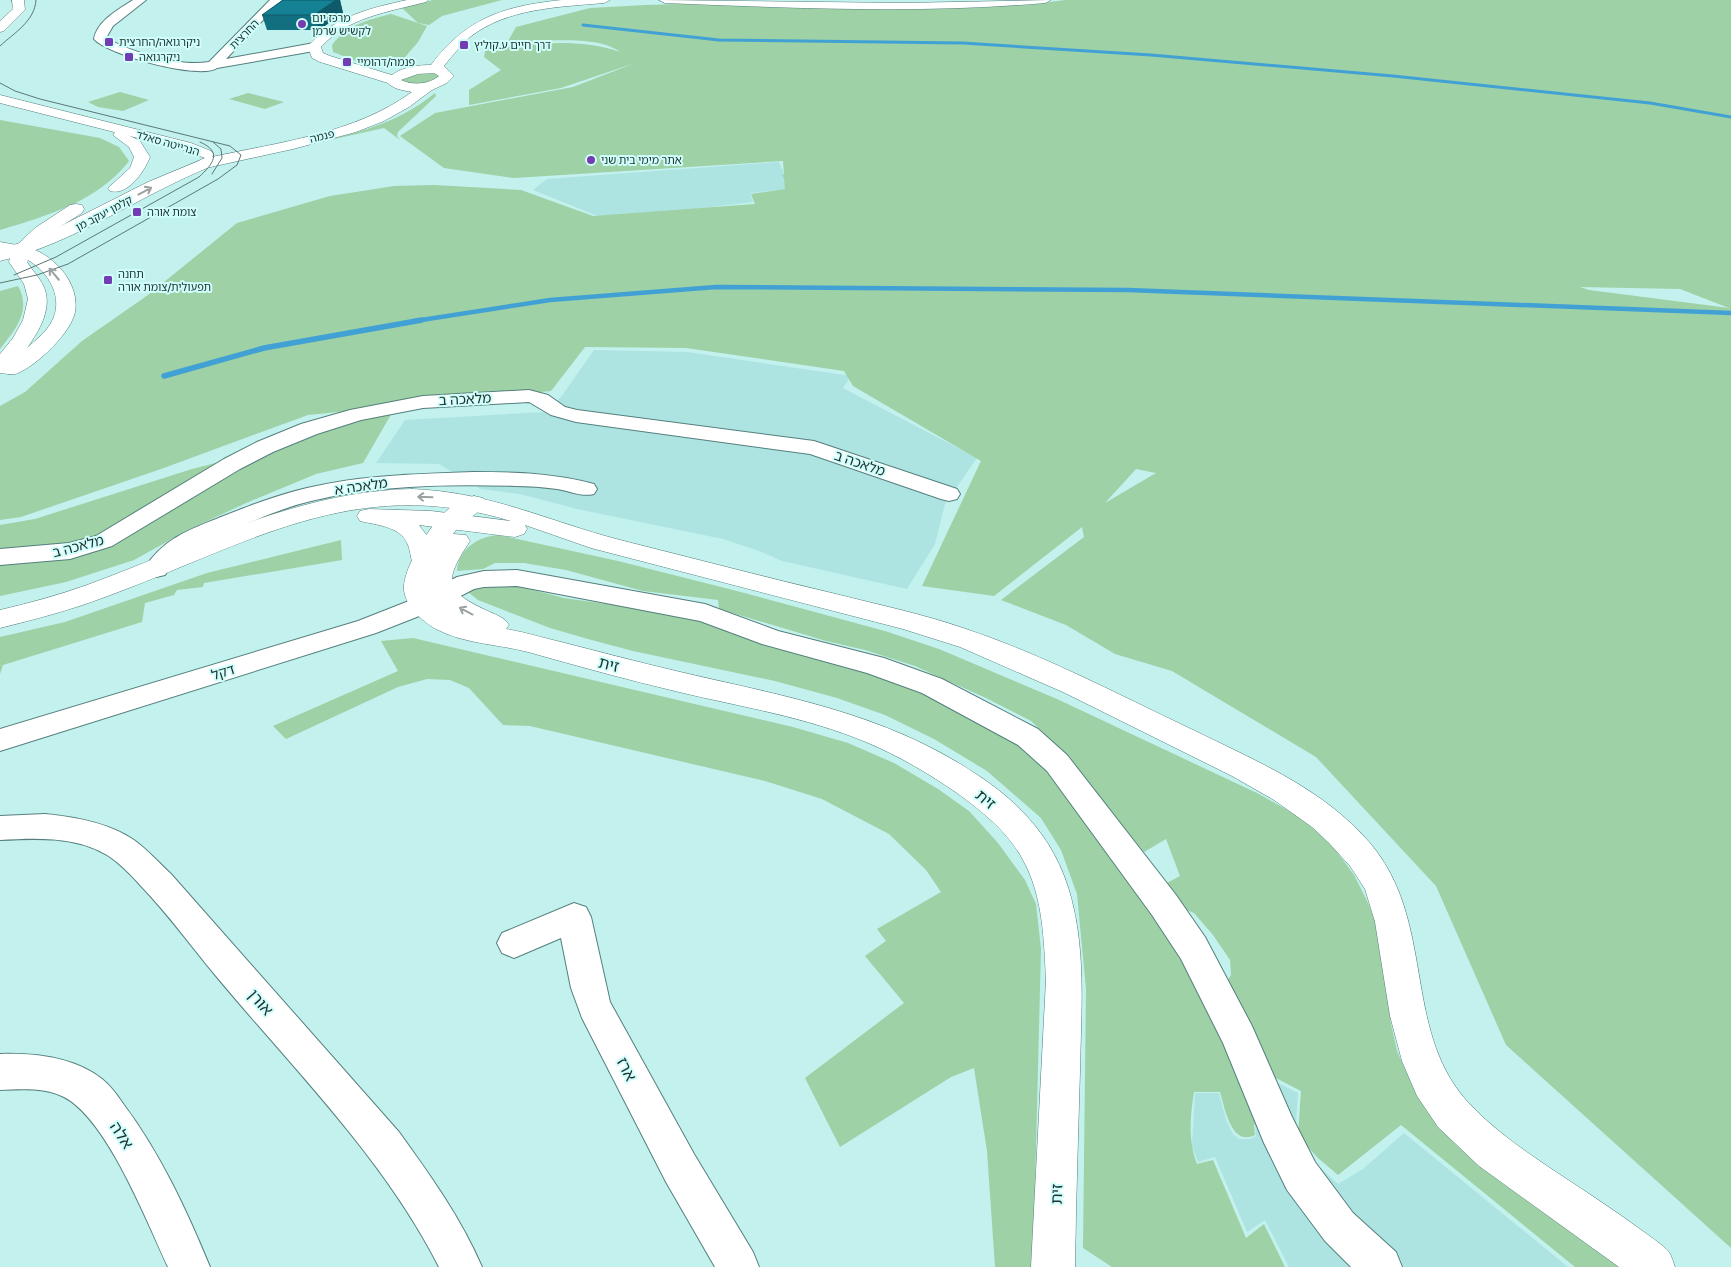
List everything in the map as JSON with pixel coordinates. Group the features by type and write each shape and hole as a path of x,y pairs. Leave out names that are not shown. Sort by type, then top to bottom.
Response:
{"main road":[{"path":"422,0 386,9 338,26 321,38 314,47 315,52 320,57 366,72 404,77 428,86"},
{"name":"פנמה","path":"206,159 320,130 355,120 377,111 401,93 404,77 421,67 452,31 464,22 504,8 546,0"},
{"path":"404,77 439,70 437,66 455,44 481,24 540,6 604,0"},
{"path":"665,0 869,7 978,6 1045,0"},
{"path":"790,0 914,3 996,0"},
{"path":"0,19 12,1 19,10 0,28"},
{"name":"פנמה","path":"206,159 319,138 360,125 399,108 428,86 442,82 447,77 446,74 439,70"},
{"name":"הנרייטה סאלד","path":"0,99 186,146 206,159"},
{"name":"הנרייטה סאלד","path":"0,106 120,135 188,158 206,159"},
{"path":"116,188 137,170 142,156 135,144 120,135"},
{"name":"קלמן יעקב מן","path":"0,239 34,227 76,208 156,167 188,158"},
{"name":"קלמן יעקב מן","path":"0,256 20,251 70,230 206,159"},
{"path":"0,367 26,334 37,304 32,282 18,262 20,251 35,237 76,208"},
{"path":"0,247 20,251 39,258 56,276 65,295 65,313 60,324 44,343 0,377"},
{"path":"0,620 54,606 156,569 231,536 319,508 377,498 430,497 464,515"},
{"path":"264,525 375,515 464,515 583,538 966,638 1074,685 1266,781 1308,806 1338,830 1358,852 1375,876 1386,900 1394,932 1407,1011 1418,1054 1433,1087 1450,1110 1474,1136 1516,1169 1590,1220 1653,1267"},
{"path":"375,515 400,524 415,534 420,543 424,561"},
{"path":"464,515 440,571 433,600 417,592 416,581 424,561 464,515"},
{"name":"זית","path":"433,600 435,615 452,625 475,633 524,642 684,683 791,706 872,731 916,751 951,771 988,799 1018,827 1039,857 1051,887 1060,933 1064,980 1053,1267"}],"street":[{"path":"140,0 107,25 101,32 100,39 116,48 170,64 195,68 211,67 314,47"},
{"name":"החרצית","path":"211,67 276,0"},
{"name":"מלאכה ב","path":"0,558 70,551 104,540 232,464 265,447 309,429 356,414 424,402 529,396 541,399 558,411 576,416 814,448 949,494"},
{"name":"מלאכה א","path":"156,569 162,557 192,538 252,512 286,500 335,490 400,481 531,478 567,483 586,489"},
{"name":"דקל","path":"0,740 358,630 433,600 475,580 516,578 705,613 771,638 874,665 932,686 1028,737 1057,763 1164,905 1193,948 1240,1038 1278,1130 1301,1176 1339,1227 1381,1267"},
{"name":"אורן","path":"0,828 47,827 74,830 98,836 119,847 138,862 164,889 385,1144 428,1207 461,1267"},
{"name":"ארז","path":"514,943 574,917 588,988 594,1006 680,1168 738,1267"},
{"name":"אלה","path":"0,1072 52,1075 89,1092 114,1122 141,1166 189,1267"}],"shaded area":[{"path":"779,162 790,189 750,193 753,202 628,217 598,216 533,190 547,179"},
{"path":"594,350 688,352 851,376 843,388 977,458 945,504 935,544 907,589 782,561 723,539 577,509 520,494 481,489 439,464 376,463 405,420 545,412 561,397"},
{"path":"1270,1079 1298,1093 1295,1137 1314,1162 1338,1184 1363,1169 1404,1133 1568,1267 1289,1267 1265,1220 1247,1232 1215,1157 1198,1162 1192,1146 1195,1093 1219,1093 1226,1120 1233,1134 1239,1139 1250,1139 1256,1136 1255,1125 1260,1122"}],"green space":[{"path":"433,0 502,0 442,16 429,25 418,23 401,7"},
{"path":"1065,0 1731,0 1731,1248 1506,1045 1436,886 1316,757 1172,671 1115,654 1066,625 1001,600 1084,537 1082,527 994,596 922,586 981,461 853,386 844,371 686,348 585,347 551,391 308,415 161,469 21,517 0,520 0,406 25,392 82,341 148,295 237,223 330,196 394,186 434,185 521,190 593,216 755,204 751,194 785,189 782,175 784,175 783,161 514,178 444,168 400,136 435,113 573,87 635,63 561,88 469,105 469,90 501,70 484,57 486,47 571,43 604,47 620,52 610,46 582,41 507,43 516,27 590,8 646,5 708,3 874,8 967,8","holes":["1580,287 1680,289 1729,308 1589,290","1136,469 1156,473 1105,503"]},
{"path":"391,14 427,26 418,42 400,63 393,66 371,67 333,52 332,45 345,32 366,21"},
{"path":"431,71 442,76 427,84 402,84 400,77"},
{"path":"120,92 149,100 123,111 98,107 88,102"},
{"path":"248,93 284,102 265,109 229,99"},
{"path":"435,93 436,96 398,132 397,136 400,140 384,128 294,148 368,129 386,122 419,105"},
{"path":"0,120 100,138 119,147 129,161 102,187 87,197 53,213 0,230"},
{"path":"18,286 23,304 20,320 0,349 0,291"},
{"path":"393,411 363,463 316,474 246,503 188,530 134,560 66,582 0,596 0,525 35,519 192,469 279,447 337,424"},
{"path":"499,535 618,561 733,590 885,631 939,649 1057,699 1259,794 1296,815 1329,841 1354,875 1368,903 1378,929 1391,1024 1397,1051 1409,1078 1428,1108 1621,1267 1575,1267 1401,1125 1338,1175 1318,1158 1298,1136 1301,1091 1272,1076 1263,1052 1226,983 1231,975 1230,960 1213,935 1194,913 1184,909 1167,883 1180,876 1166,839 1144,852 1094,792 1067,755 1031,721 986,698 915,666 719,609 718,600 643,591 566,570 524,563 495,563 483,569 457,571 458,563 465,550 477,541"},
{"path":"341,540 342,560 204,583 203,587 177,590 174,595 145,603 142,622 3,665 0,674 0,637 65,622 207,573"},
{"path":"503,582 564,598 705,618 926,690 1038,756 1188,961 1259,1120 1254,1125 1255,1135 1240,1136 1230,1124 1220,1092 1194,1092 1191,1129 1194,1155 1197,1164 1213,1160 1246,1238 1264,1224 1285,1267 1112,1267 1083,1248 1086,989 1077,894 1061,850 1041,818 987,771 934,739 885,715 837,698 775,681 633,651 550,628 478,600 463,588"},
{"path":"413,638 793,727 848,743 894,763 938,789 969,811 998,843 1025,880 1036,904 1041,949 1033,1267 995,1267 987,1151 974,1068 951,1077 840,1147 805,1078 904,1003 865,956 886,941 877,929 941,892 926,870 889,834 822,799 765,781 530,726 503,725 469,688 450,680 427,679 398,687 286,739 273,726 398,671 381,641"}],"building":[{"path":"283,0 336,0 314,15 262,15"}],"waterway":[{"path":"583,25 719,40 963,43 1151,55 1393,76 1650,103 1731,117"},
{"path":"415,321 550,300 716,287 1128,290 1731,313"},
{"path":"164,376 264,348 422,320"}],"tram line":[{"path":"0,46 28,20 35,7 36,0"},
{"path":"0,83 15,91 40,99 230,146 241,155 237,165 218,179 68,264 37,275 0,283"},
{"path":"14,275 56,257 199,177 212,163 213,158 212,150 200,142"},
{"path":"212,174 222,158 221,149 213,142"}],"place":[{"name":"מרכז יום לקשיש שרמן","path":"302,24"},
{"name":"ניקרגואה/החרצית","path":"109,42"},
{"name":"דרך חיים ע.קוליץ","path":"464,45"},
{"name":"ניקרגואה","path":"129,57"},
{"name":"פנמה/דהומיי","path":"347,62"},
{"name":"אתר מימי בית שני","path":"591,160"},
{"name":"צומת אורה","path":"137,212"},
{"name":"תחנה תפעולית/צומת אורה","path":"108,280"}]}
